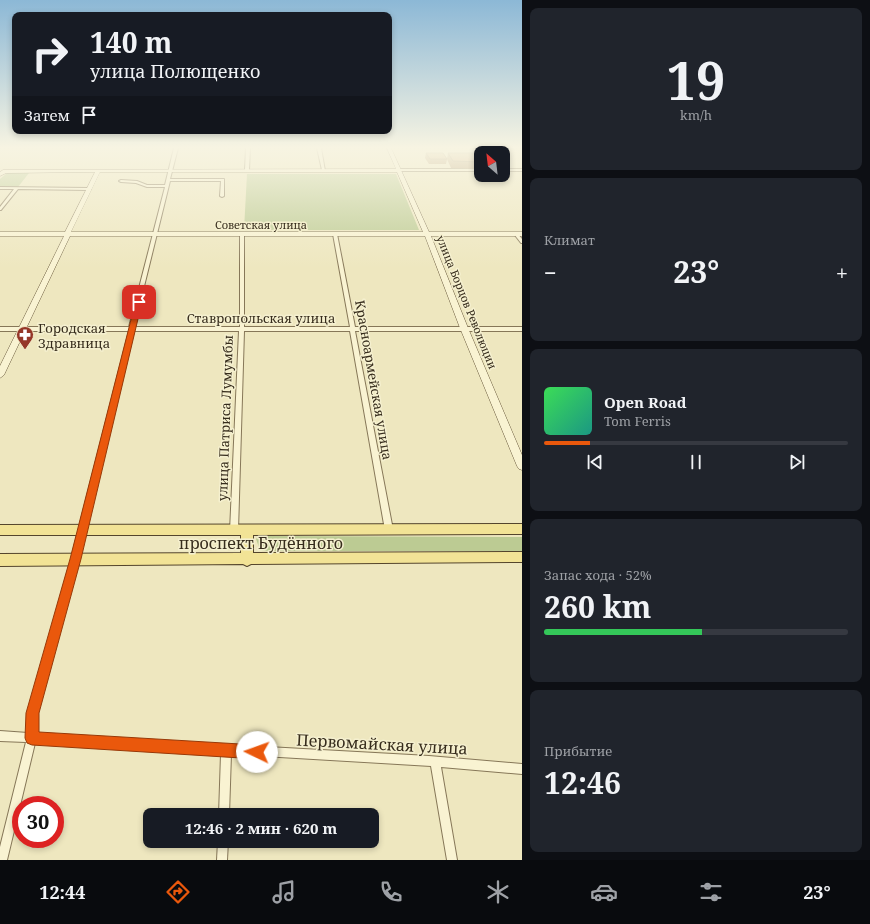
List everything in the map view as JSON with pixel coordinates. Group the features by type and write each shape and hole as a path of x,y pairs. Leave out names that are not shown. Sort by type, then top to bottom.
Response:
{"main road":[{"name":"проспект Будённого","path":"0,530 247,531 522,529"},
{"path":"247,531 247,560"},
{"name":"проспект Будённого","path":"0,560 247,560 522,557"}],"street":[{"path":"0,376 21,329 89,189 2,188"},
{"path":"2,860 32,738 33,713 75,559 167,188"},
{"path":"222,188 222,196"},
{"name":"улица Борцов Революции","path":"407,188 522,466"},
{"path":"0,209 16,189"},
{"name":"Советская улица","path":"0,234 519,234"},
{"name":"улица Патриса Лумумбы","path":"234,531 242,329 242,234"},
{"name":"Красноармейская улица","path":"335,234 389,530"},
{"path":"519,234 522,242"},
{"name":"Ставропольская улица","path":"0,329 522,329"},
{"name":"Первомайская улица","path":"0,736 522,768"},
{"path":"224,808 226,750"},
{"path":"435,762 452,860"},
{"path":"222,860 223,848"}],"green space":[{"path":"246,188 402,188 419,230 244,230"},
{"path":"259,536 522,537 522,551 269,551 260,550 256,539"}],"place":[{"name":"Городская Здравница","path":"25,350"}],"route":[{"path":"139,302 75,559 33,713 32,738 257,752"}]}
